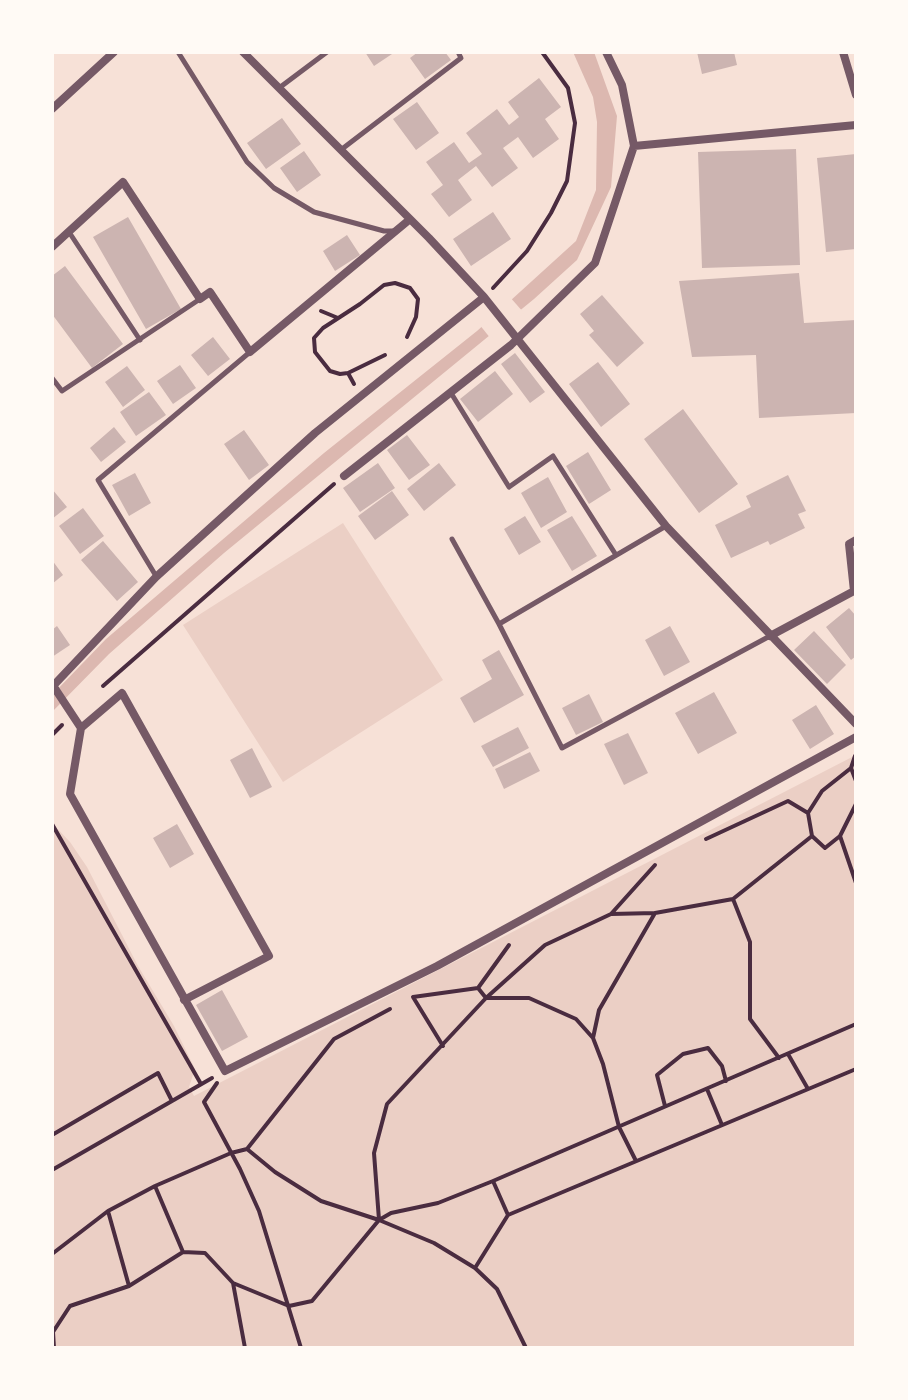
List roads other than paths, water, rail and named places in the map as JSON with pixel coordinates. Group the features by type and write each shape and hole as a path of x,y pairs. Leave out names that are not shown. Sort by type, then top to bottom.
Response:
{"street":[{"path":"52,109 114,52"},
{"path":"243,52 484,297 666,526 770,636 825,688 856,724"},
{"path":"344,476 518,337 595,263 634,146 622,85 606,52"},
{"path":"843,52 856,95"},
{"path":"634,146 856,125"},
{"path":"52,247 123,182 200,299 210,292 250,352 409,220"},
{"path":"484,297 315,433 156,577 54,688 81,728 70,794 225,1071 437,966 856,737"},
{"path":"770,636 854,591 849,544 856,540"},
{"path":"81,728 122,693 269,956 184,1000"}],"lane":[{"path":"178,52 247,162 274,188 314,212 384,231 395,231"},
{"path":"278,88 327,52"},
{"path":"341,150 461,58 458,52"},
{"path":"69,232 140,340"},
{"path":"52,378 62,391 200,299"},
{"path":"156,577 98,480 250,352"},
{"path":"451,393 509,487 553,456 616,555"},
{"path":"499,624 666,526"},
{"path":"452,539 562,748 770,636"}]}
